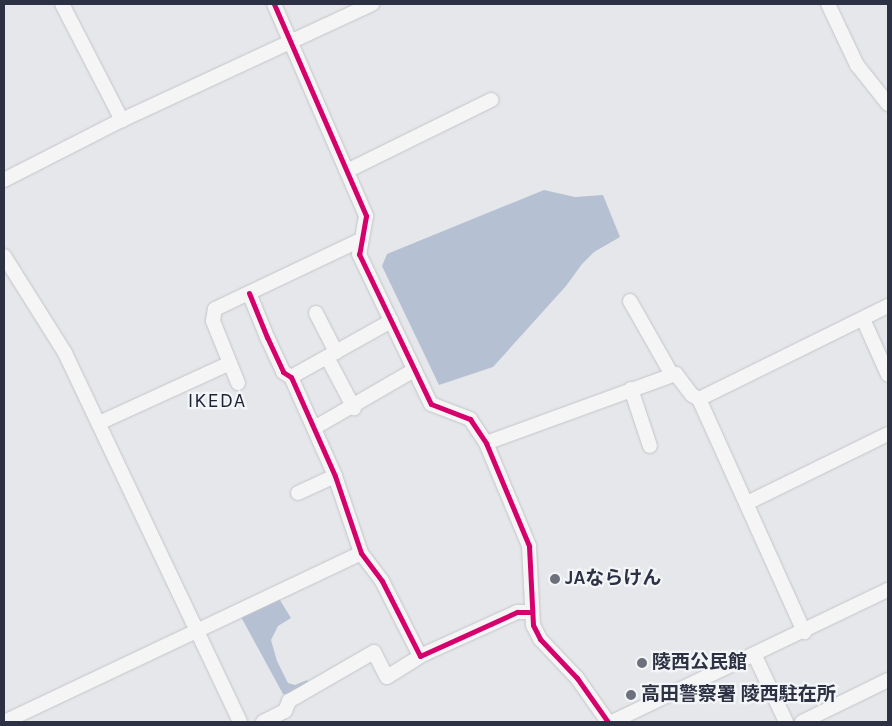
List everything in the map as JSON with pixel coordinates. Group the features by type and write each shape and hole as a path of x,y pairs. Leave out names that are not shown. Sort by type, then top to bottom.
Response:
{"street":[{"path":"62,4 122,120"},
{"path":"274,4 292,41 366,216 358,241 359,254 431,404 470,419 486,443 528,546 533,625 540,639 577,678 608,722"},
{"path":"4,180 122,120 372,4"},
{"path":"828,4 857,66 888,104"},
{"path":"347,171 491,100"},
{"path":"238,383 213,321 215,310 358,241"},
{"path":"4,256 60,345 99,423 195,632 240,722"},
{"path":"249,293 283,372 290,377 335,476 361,553 382,582 420,656"},
{"path":"630,301 672,375"},
{"path":"700,399 888,306"},
{"path":"316,313 354,408"},
{"path":"863,319 888,375"},
{"path":"290,377 391,321"},
{"path":"99,423 230,363"},
{"path":"314,428 354,408 414,370"},
{"path":"486,443 676,374 692,395 700,399 804,632"},
{"path":"631,389 650,446"},
{"path":"747,503 888,434"},
{"path":"298,493 335,476"},
{"path":"4,722 361,553"},
{"path":"612,722 707,675 755,656 888,590"},
{"path":"263,722 285,711 289,701 374,652 387,677 420,656 517,612 532,612"},
{"path":"755,656 786,722"},
{"path":"802,722 888,680"}],"water":[{"path":"544,190 575,197 603,195 620,237 594,252 582,264 566,286 493,367 439,385 382,266 387,254"},
{"path":"278,597 291,618 278,626 271,640 277,661 288,683 295,685 307,680 309,683 288,695 283,694 240,615"}],"cycle path":[{"path":"274,4 366,216 359,254 431,404 470,419 486,443 529,546 533,625 540,639 577,678 608,722"},
{"path":"249,293 283,372 291,377 335,476 361,553 382,581 420,656 517,612 532,612"}],"place":[{"name":"JAならけん","path":"555,579"},
{"name":"陵西公民館","path":"642,663"},
{"name":"高田警察署 陵西駐在所","path":"631,695"}],"district":[{"name":"IKEDA","path":"217,400"}]}
